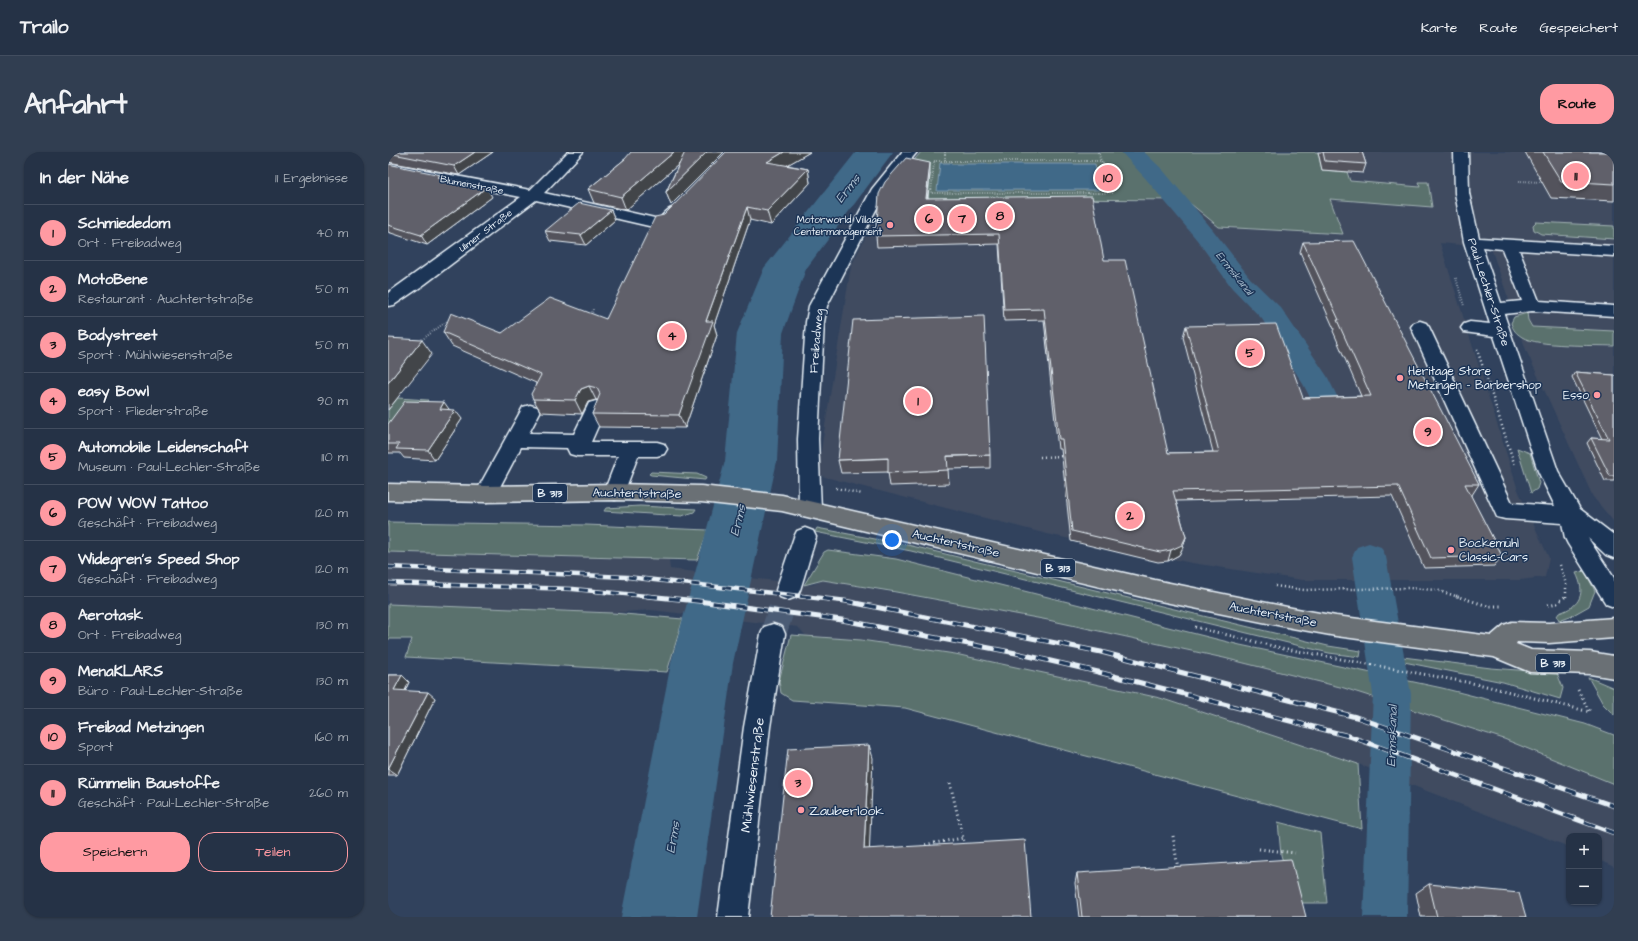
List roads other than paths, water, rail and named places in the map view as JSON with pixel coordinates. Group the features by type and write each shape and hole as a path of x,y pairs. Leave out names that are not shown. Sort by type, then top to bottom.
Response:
{"main road":[{"name":"Auchtertstraße","path":"388,492 486,494 615,492 701,494 782,503 1155,590 1336,626 1496,647 1530,661 1590,663 1614,667"},
{"path":"1496,647 1512,632 1549,633 1614,628"}],"street":[{"name":"Ulmer Straße","path":"388,300 419,280 533,195 576,152"},
{"name":"Freibadweg","path":"810,509 808,483 814,338 818,306 879,189 910,152"},
{"name":"Paul-Lechler-Straße","path":"1461,152 1462,193 1472,242 1548,471 1572,515 1576,538 1614,597"},
{"name":"Blumenstraße","path":"388,167 533,195 662,224 685,202"},
{"path":"1472,242 1614,252"},
{"path":"1509,245 1532,306"},
{"path":"1494,309 1532,306 1614,311"},
{"path":"1420,327 1505,511 1572,515"},
{"path":"1470,328 1501,331"},
{"path":"596,408 577,449 657,449"},
{"path":"486,494 530,412"},
{"path":"514,440 581,441"},
{"path":"615,492 631,449"},
{"name":"Paul-Lechler-Straße","path":"1572,515 1601,536 1614,549"},
{"path":"788,590 805,537"},
{"name":"Mühlwiesenstraße","path":"733,917 757,727 774,634"}],"waterway":[{"name":"Erms","path":"659,917 702,663 751,461 760,333 785,268 875,152"},
{"name":"Ermskanal","path":"1132,152 1154,174 1205,235 1241,283 1272,314 1317,383 1326,402"},
{"name":"Ermskanal","path":"1369,557 1392,694 1385,917"}],"tunnel":[{"path":"786,597 788,590"},
{"path":"773,634 786,596"}],"railway":[{"path":"388,567 627,577 809,597"},
{"path":"388,583 573,589 657,597"},
{"path":"647,596 698,601 842,620 1016,653 1098,672 1349,736 1614,833"},
{"path":"800,596 809,597"},
{"path":"809,597 845,601 1101,652 1356,717 1614,806"}],"place":[{"name":"Rümmelin Baustoffe","path":"1576,176"},
{"name":"Freibad Metzingen","path":"1108,178"},
{"name":"Aerotask","path":"1000,216"},
{"name":"POW WOW Tattoo","path":"929,219"},
{"name":"Widegren’s Speed Shop","path":"962,219"},
{"name":"Motorworld Village Centermanagement","path":"890,225"},
{"name":"easy Bowl","path":"672,336"},
{"name":"Automobile Leidenschaft","path":"1250,353"},
{"name":"Heritage Store Metzingen - Barbershop","path":"1400,378"},
{"name":"Esso","path":"1597,395"},
{"name":"Schmiededom","path":"918,401"},
{"name":"MenaKLARS","path":"1428,432"},
{"name":"MotoBene","path":"1130,516"},
{"name":"Bockemühl Classic-Cars","path":"1451,550"},
{"name":"Bodystreet","path":"798,783"},
{"name":"Zauberlook","path":"801,810"}]}
